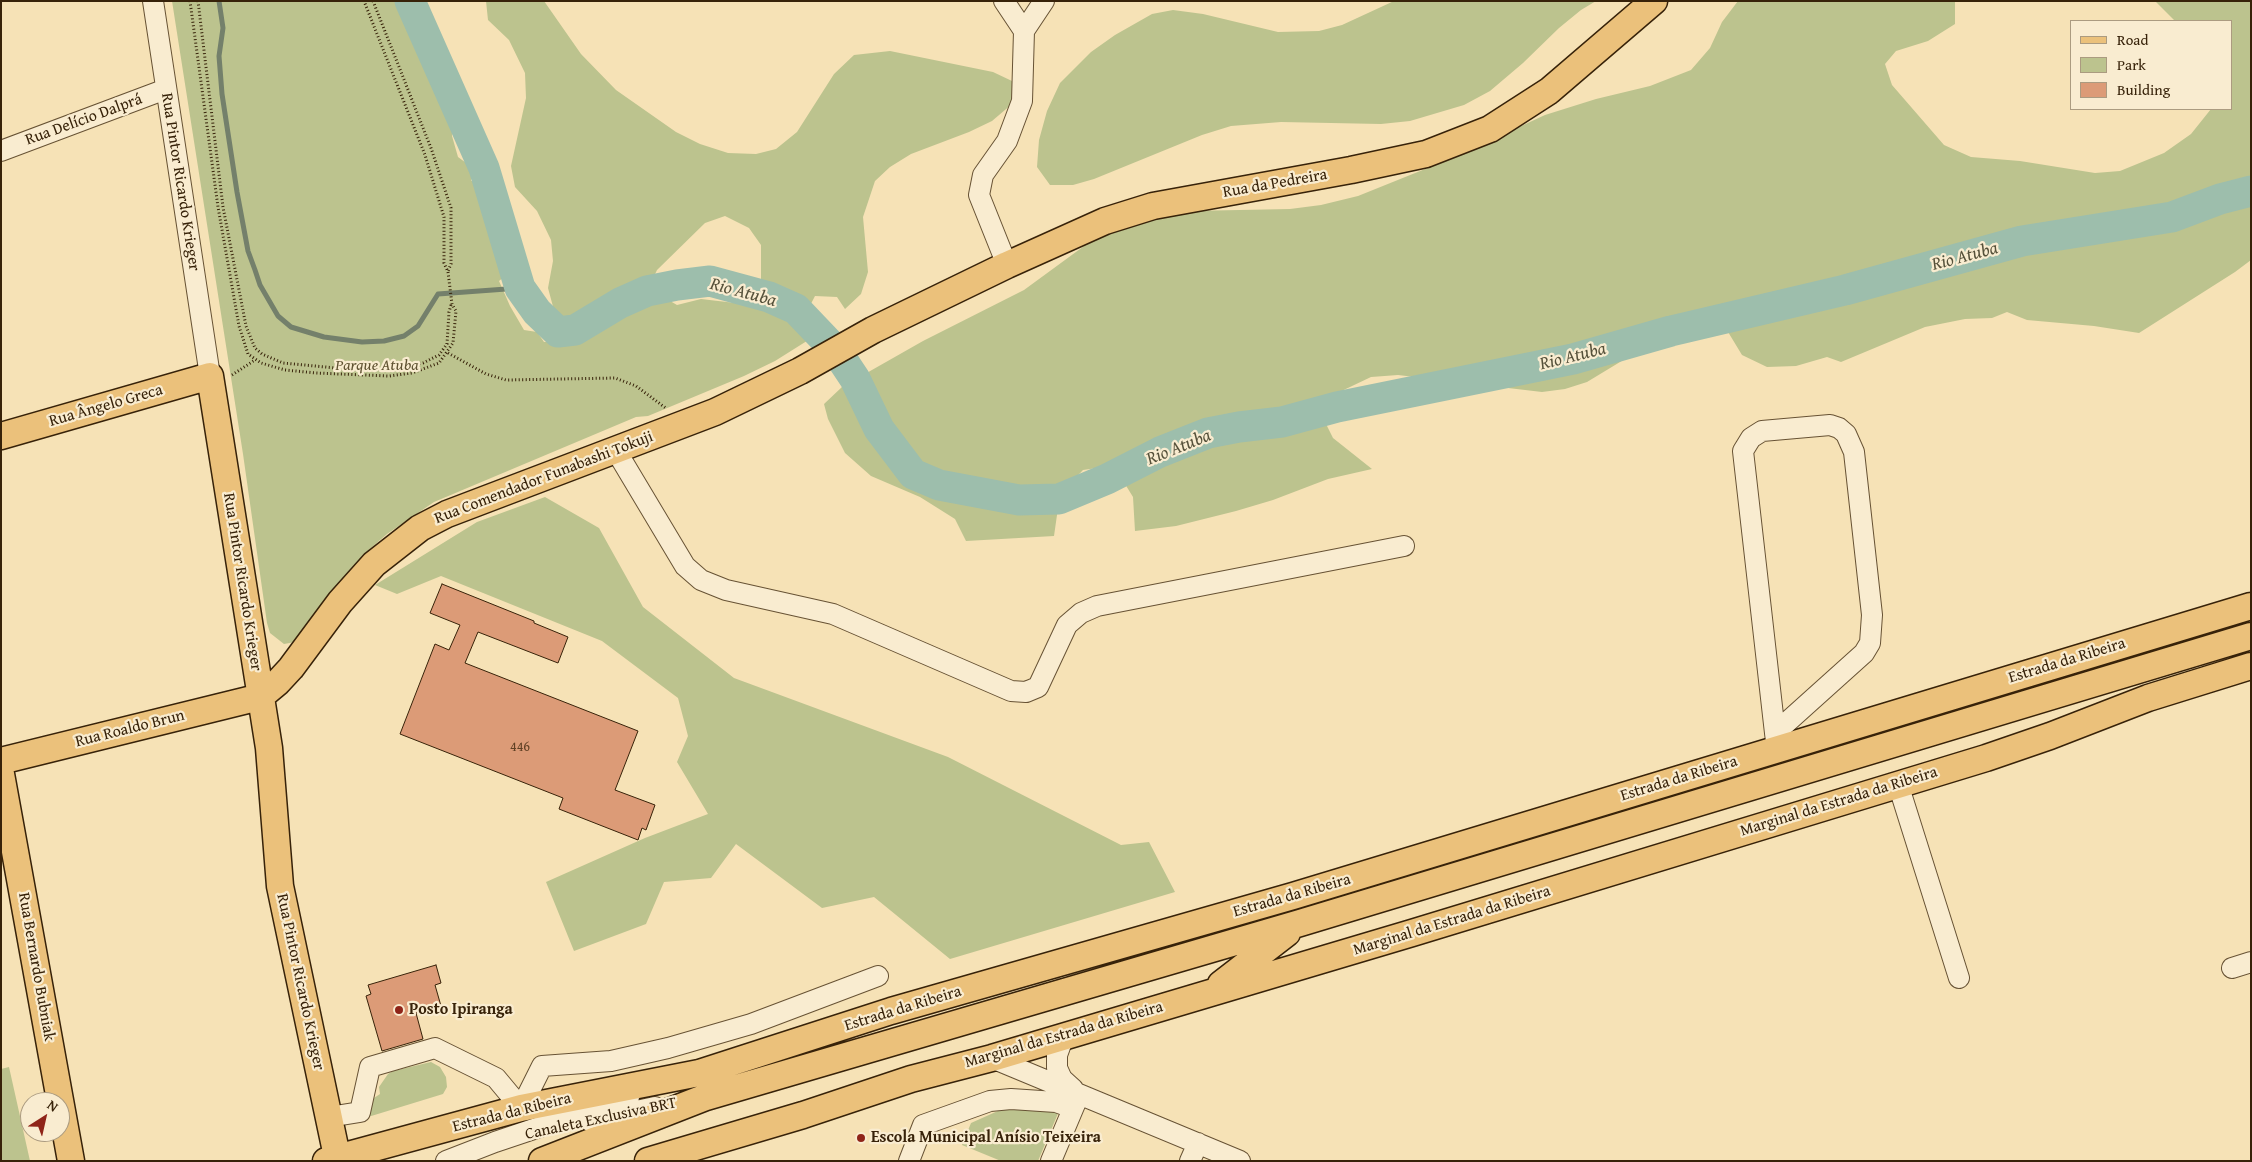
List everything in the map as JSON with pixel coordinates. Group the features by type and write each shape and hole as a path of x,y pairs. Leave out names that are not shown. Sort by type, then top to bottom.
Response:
{"main road":[{"name":"Rua da Pedreira","path":"800,371 873,330 1007,265 1105,221 1153,206 1351,170 1426,154 1490,129 1549,91 1654,1"},
{"name":"Rua Comendador Funabashi Tokuji","path":"260,697 291,668 358,581 396,546 420,528 474,502 685,424 800,371"},
{"name":"Rua Ângelo Greca","path":"1,436 210,376"},
{"name":"Rua Pintor Ricardo Krieger","path":"210,376 269,748 280,886 329,1117 334,1160"},
{"name":"Estrada da Ribeira","path":"542,1161 702,1085 891,1012 1292,896 1776,741 2251,606"},
{"name":"Estrada da Ribeira","path":"334,1160 521,1108 702,1085 1300,923 2251,636"},
{"name":"Marginal da Estrada da Ribeira","path":"648,1161 803,1115 911,1079 992,1058 1412,933 2016,748 2148,698 2251,666"},
{"name":"Rua Roaldo Brun","path":"1,761 260,697"},
{"name":"Rua Bernardo Bubniak","path":"1,774 71,1161"},
{"path":"1210,992 1300,923"}],"street":[{"name":"Rua Pintor Ricardo Krieger","path":"153,1 210,376"},
{"path":"1004,1 1024,31"},
{"path":"1007,265 979,195 983,175 1007,141 1022,101 1024,31 1044,1"},
{"name":"Rua Delício Dalprá","path":"1,150 166,89"},
{"path":"1830,425 1839,428 1846,434 1854,452 1872,615 1870,643 1864,653 1776,741 1743,451 1751,438 1762,431 1830,425"},
{"path":"615,449 685,566 701,580 726,590 833,614 1011,691 1026,692 1038,687 1067,624 1081,612 1097,606 1404,546"},
{"path":"1898,784 1959,978"},
{"path":"329,1117 360,1112 370,1067 435,1048 496,1078 521,1108 542,1066 603,1062 668,1048 751,1024 878,976"},
{"path":"1051,1161 1076,1100 1057,1068 1059,1050 1068,1034"},
{"path":"992,1058 1076,1100 1194,1152 1240,1161"},
{"name":"Canaleta Exclusiva BRT","path":"446,1161 496,1142 702,1085"},
{"path":"909,1161 923,1125 990,1101 1006,1099 1056,1102 1076,1100"}],"path":[{"path":"190,1 220,216 239,326 248,354 261,363 285,370 388,376 425,369 439,363 453,343 456,311 452,304 448,272 444,263 444,217 425,155 364,1"},
{"path":"198,1 223,207 246,326 255,348 262,354 283,363 336,368 376,369 423,363 439,355 447,344 449,312 452,304"},
{"path":"373,1 431,148 450,208 451,264 448,272"},
{"path":"448,352 486,374 506,380 615,378 636,386 661,403 685,424"}],"green space":[{"name":"Parque Atuba","path":"172,1 395,1 441,102 449,103 457,119 452,125 452,136 458,157 473,168 471,181 482,181 488,198 481,205 493,235 506,258 505,276 499,281 510,306 524,330 537,332 544,342 552,342 545,334 555,314 548,288 553,261 551,240 537,211 515,187 511,166 526,98 525,73 509,40 488,20 486,1 544,1 581,54 616,90 676,132 700,144 728,153 756,154 776,149 797,132 834,74 854,55 890,51 993,72 1012,81 1012,104 992,121 969,132 911,154 890,167 875,181 863,217 868,272 861,294 845,309 837,297 815,296 801,323 810,331 810,339 775,361 744,376 648,416 636,417 434,502 387,534 364,554 327,596 295,642 284,644 270,633 267,623 243,454","holes":["725,216 749,228 761,245 761,306 701,299 677,305 665,298 650,299 650,285 657,270 705,223"]},
{"path":"1394,1 1596,1 1581,10 1559,28 1523,63 1490,91 1464,105 1410,121 1381,124 1281,122 1231,126 1202,135 1094,179 1073,185 1050,185 1037,167 1039,140 1047,111 1060,83 1091,52 1115,35 1152,14 1173,10 1203,14 1278,32 1319,31 1342,25"},
{"path":"1738,1 1955,1 1955,24 1928,41 1896,51 1885,64 1892,85 1944,145 1971,157 2020,161 2095,173 2120,171 2164,153 2191,134 2210,110 2232,110 2232,20 2174,20 2155,1 2251,1 2251,260 2139,333 2094,326 2027,320 2007,312 1992,318 1965,319 1925,327 1841,362 1827,357 1796,366 1767,367 1742,355 1722,322 1696,312 1669,318 1625,359 1587,382 1565,389 1542,392 1398,375 1371,377 1331,396 1322,416 1333,438 1372,469 1328,479 1273,500 1236,511 1176,526 1135,531 1133,497 1125,484 1097,468 1083,470 1060,494 1054,536 966,541 955,519 920,497 871,476 845,453 828,419 824,404 842,387 923,341 1024,290 1106,230 1189,211 1290,209 1321,205 1358,196 1450,159 1545,115 1596,99 1650,86 1691,70 1710,48 1722,22"},
{"path":"545,497 599,528 643,607 734,678 948,757 1121,845 1149,842 1175,892 950,959 874,897 822,908 736,844 711,878 664,882 646,924 574,951 546,882 645,838 708,814 677,762 688,736 678,698 602,641 441,576 397,594 375,585 477,522"},
{"path":"431,1062 440,1067 446,1077 447,1087 443,1094 368,1117 374,1098 380,1094 379,1087 388,1074 393,1071"},
{"path":"9,1067 20,1116 20,1142 26,1142 30,1161 1,1161 1,1069"},
{"path":"1009,1106 1059,1111 1038,1161 1001,1161 962,1145 971,1123"}],"building":[{"path":"442,584 534,621 534,623 568,637 558,663 478,632 465,663 638,731 615,790 655,805 646,830 642,828 638,840 559,809 563,798 400,734 435,644 449,650 460,625 430,613"},
{"name":"Posto Ipiranga","path":"436,965 441,983 435,985 441,1006 416,1013 423,1039 382,1051 366,996 371,994 368,985"}],"waterway":[{"path":"219,1 223,28 219,56 222,94 248,251 260,285 278,316 291,327 324,337 362,342 384,341 404,336 418,326 438,294 520,288"},
{"name":"Rio Atuba","path":"410,1 484,168 520,288 537,312 558,332 575,330 620,303 647,291 677,285 710,281 769,297 796,309 837,352 855,379 879,429 913,474 939,485 1019,500 1059,499 1107,479 1160,452 1208,433 1282,422 1337,407 1573,359 1671,331 1845,290 2022,241 2172,217 2220,199 2251,191"}],"place":[{"name":"Posto Ipiranga","path":"399,1010"},
{"name":"Escola Municipal Anísio Teixeira","path":"861,1138"}]}
